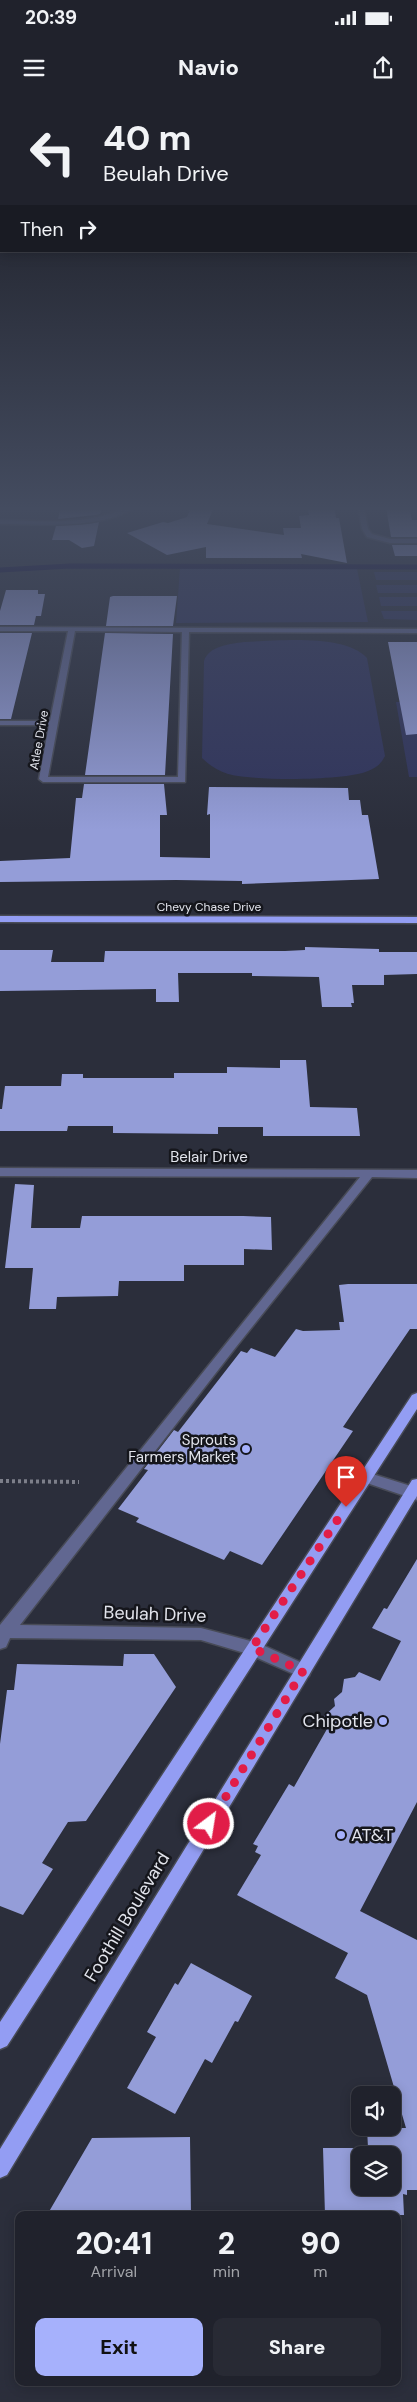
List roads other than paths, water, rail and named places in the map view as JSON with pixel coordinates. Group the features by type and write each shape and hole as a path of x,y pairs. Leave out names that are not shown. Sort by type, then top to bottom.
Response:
{"main road":[{"name":"Chevy Chase Drive","path":"0,919 417,920"},
{"path":"0,2039 252,1648 417,1398"},
{"name":"Foothill Boulevard","path":"0,2168 415,1490"}],"street":[{"path":"0,629 417,631"},
{"name":"Atlee Drive","path":"72,629 43,779 182,780 186,630"},
{"path":"0,723 53,723"},
{"name":"Belair Drive","path":"0,1172 417,1174"},
{"path":"2,1634 301,1256 369,1174"},
{"path":"366,1476 415,1490"},
{"name":"Beulah Drive","path":"2,1634 194,1633 252,1648 303,1671"}],"place":[{"name":"Sprouts Farmers Market","path":"246,1449"},
{"name":"Chipotle","path":"383,1721"},
{"name":"AT&T","path":"341,1835"}]}
